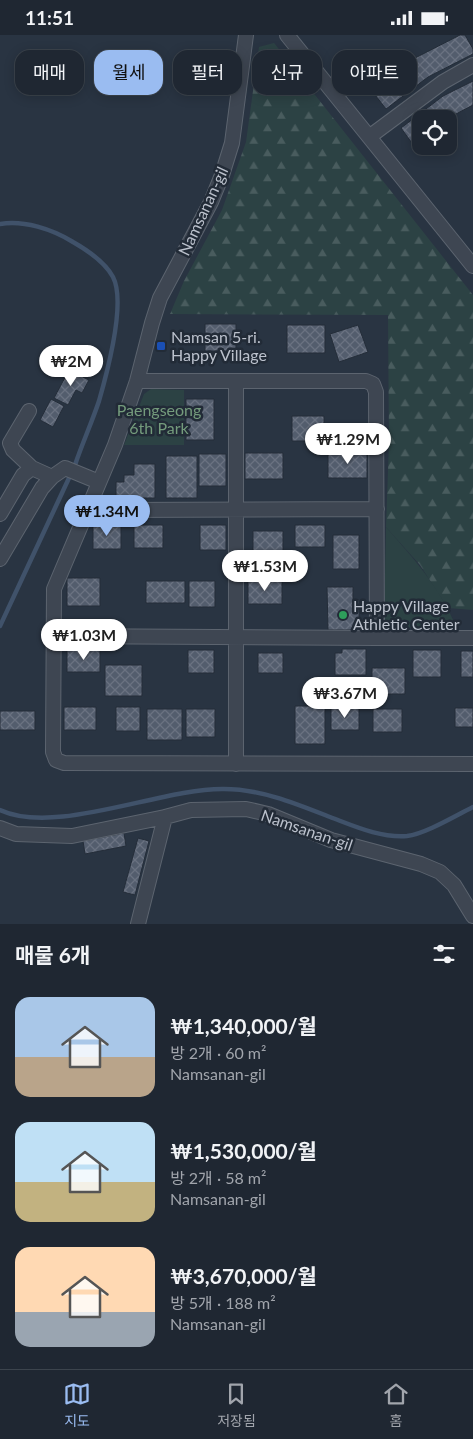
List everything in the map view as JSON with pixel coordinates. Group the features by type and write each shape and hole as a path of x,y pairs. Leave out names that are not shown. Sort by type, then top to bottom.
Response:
{"street":[{"name":"Namsanan-gil","path":"246,35 232,143 222,175 211,202 160,298 137,381 114,445 54,589 53,752 56,760 64,763 473,764"},
{"path":"287,35 473,266"},
{"path":"369,137 443,82 473,65"},
{"path":"137,381 366,381 374,385 376,392 377,638"},
{"path":"236,381 236,764"},
{"path":"29,411 10,443 13,450 32,468 52,477"},
{"path":"0,514 23,475 32,468"},
{"path":"0,559 42,488 52,477 65,468 99,482"},
{"path":"91,501 116,510 377,509"},
{"path":"54,636 473,638"},
{"name":"Namsanan-gil","path":"0,828 16,834 72,836 191,811 246,809 268,814 331,840 421,864 440,872 454,885 473,915"},
{"path":"138,924 166,817"}],"green space":[{"path":"274,43 280,50 259,50 259,47"},
{"path":"252,95 315,95 473,295 473,610 448,608 420,565 386,527 389,443 388,315 170,314 184,281 222,210 246,142"},
{"name":"Paengseong 6th Park","path":"151,389 184,390 184,445 124,445 144,394"},
{"path":"386,527 434,586 443,599 456,627 394,628 384,621"}],"building":[{"path":"460,35 465,35 473,49 473,54 428,77 417,85 417,57"},
{"path":"473,81 473,105 457,113 457,110 425,110 443,96"},
{"path":"375,95 404,95 386,109"},
{"path":"412,120 412,143 401,128"},
{"path":"205,324 236,324 236,351 205,351"},
{"path":"287,325 325,325 325,353 287,353"},
{"path":"358,325 368,352 339,362 330,334"},
{"path":"75,349 94,359 86,376 66,365"},
{"path":"69,370 89,380 82,393 76,390 68,405 54,398"},
{"path":"51,399 64,406 53,427 40,420"},
{"path":"186,399 214,399 214,440 186,440"},
{"path":"292,416 324,416 324,441 292,441"},
{"path":"328,452 367,452 367,478 328,478"},
{"path":"245,453 283,453 283,479 245,479"},
{"path":"199,454 226,454 226,486 199,486"},
{"path":"166,456 197,456 197,498 166,498"},
{"path":"134,464 155,464 155,498 116,498 116,482 124,482 124,475 134,475"},
{"path":"93,524 121,524 121,549 93,549"},
{"path":"134,525 163,525 163,548 134,548"},
{"path":"200,525 226,525 226,550 200,550"},
{"path":"295,525 325,525 325,547 295,547"},
{"path":"253,531 283,531 283,556 253,556"},
{"path":"333,535 359,535 359,569 333,569"},
{"path":"67,578 100,578 100,606 67,606"},
{"path":"248,580 282,580 282,604 248,604"},
{"path":"146,581 185,581 185,603 146,603"},
{"path":"189,581 215,581 215,607 189,607"},
{"name":"Happy Village Athletic Center","path":"327,587 353,587 353,600 359,600 359,630 328,630"},
{"path":"67,649 100,649 100,672 67,672"},
{"path":"342,649 366,649 366,675 335,675 335,653 342,653"},
{"path":"188,650 214,650 214,673 188,673"},
{"path":"413,650 441,650 441,677 413,677"},
{"path":"461,651 473,651 473,677 461,677"},
{"path":"258,653 283,653 283,673 258,673"},
{"path":"105,665 142,665 142,696 105,696"},
{"path":"372,668 405,668 405,694 372,694"},
{"path":"295,706 325,706 325,744 295,744"},
{"path":"64,707 96,707 96,730 64,730"},
{"path":"116,707 140,707 140,731 116,731"},
{"path":"331,708 359,708 359,730 331,730"},
{"path":"455,708 473,708 473,727 455,727"},
{"path":"147,709 182,709 182,740 147,740"},
{"path":"186,709 215,709 215,737 186,737"},
{"path":"373,709 402,709 402,732 373,732"},
{"path":"0,711 35,711 35,730 0,730"},
{"path":"124,833 126,846 85,854 83,841"},
{"path":"138,838 149,841 135,895 123,892"}],"waterway":[{"path":"0,224 19,223 38,227 65,237 95,257 113,277 117,303 114,338 99,401 75,465"},
{"path":"0,626 69,478"},
{"path":"0,810 23,817 50,818 79,815 199,791 224,789 265,794 367,831 407,836 422,832 473,807"}],"place":[{"name":"Namsan 5-ri. Happy Village","path":"161,346"},
{"name":"Happy Village Athletic Center","path":"343,615"}]}
